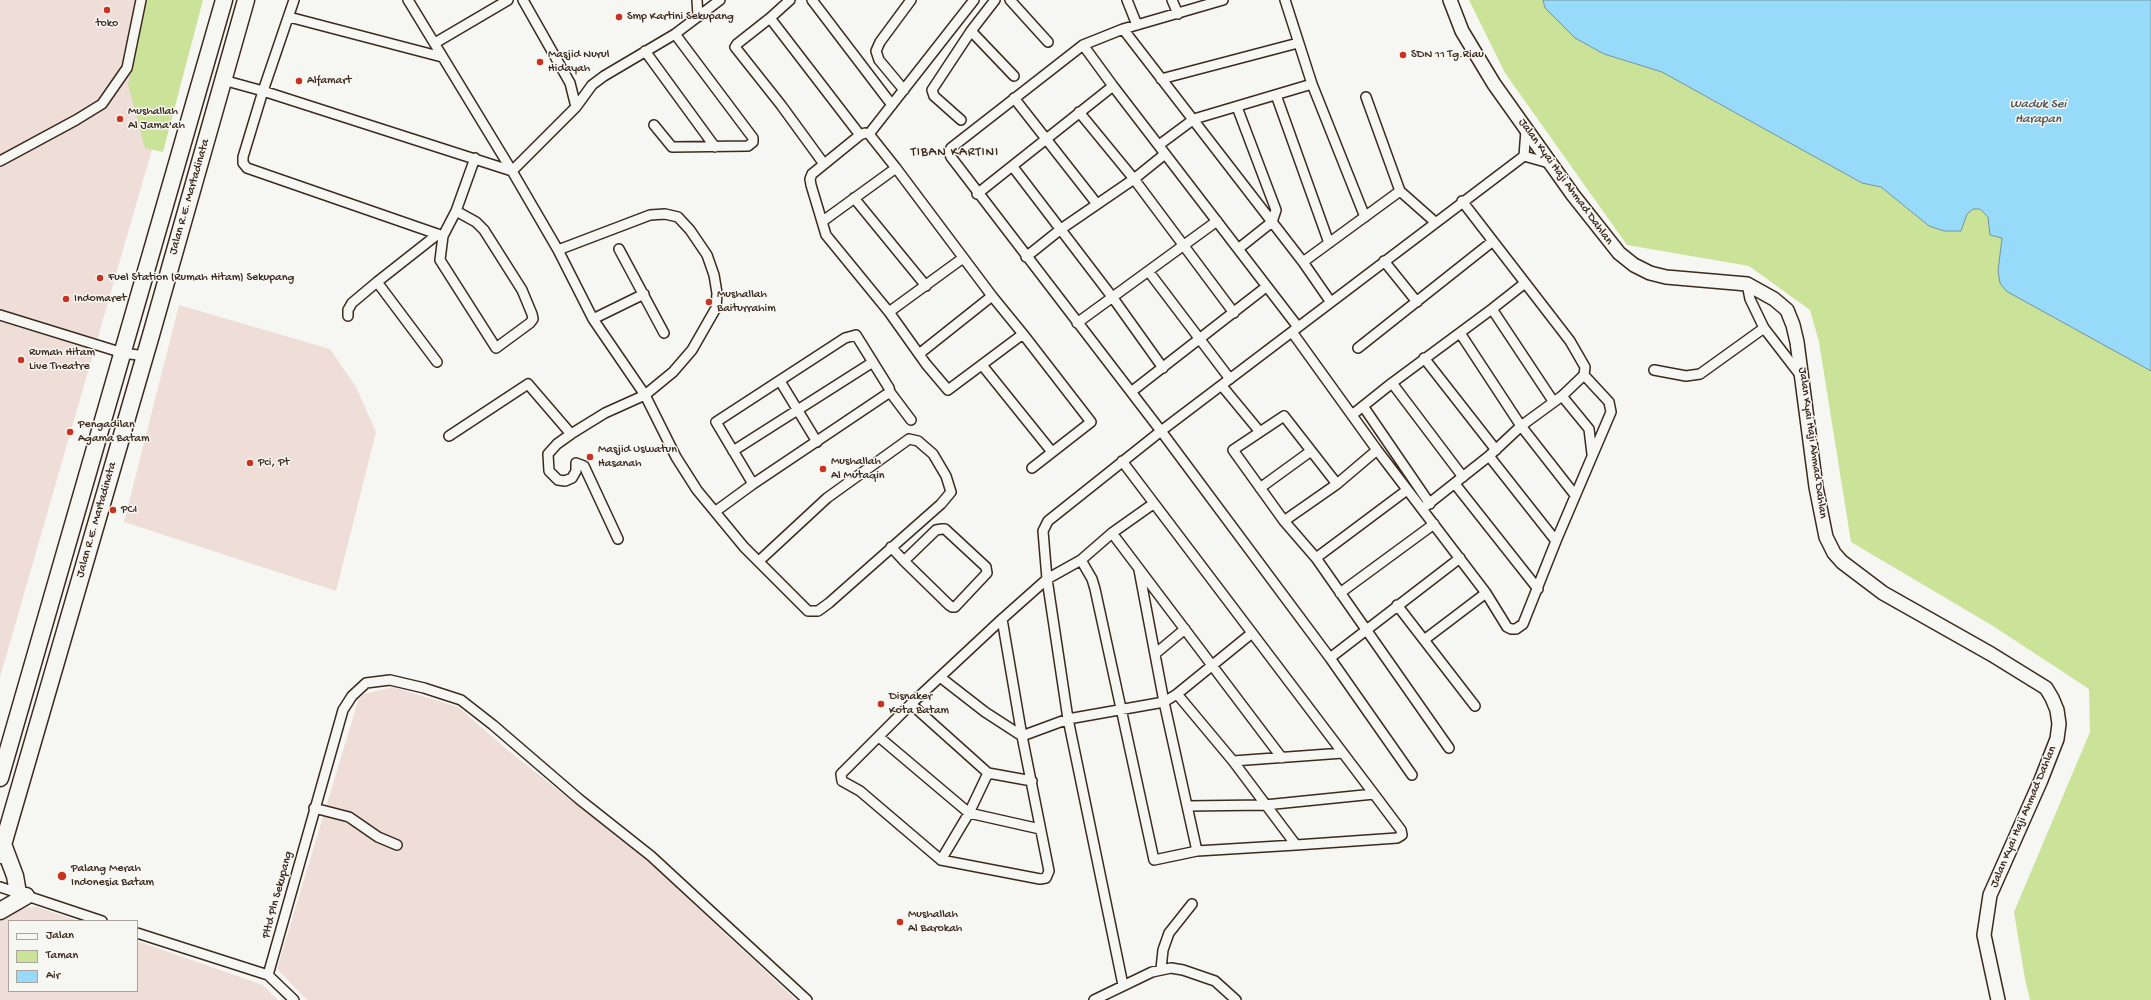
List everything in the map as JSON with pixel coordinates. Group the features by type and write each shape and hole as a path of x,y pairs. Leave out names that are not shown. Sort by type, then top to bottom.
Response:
{"highway":[{"name":"Jalan R.E. Martadinata","path":"0,778 123,353 129,325 224,0"},
{"name":"Jalan R.E. Martadinata","path":"2,850 246,0"},
{"path":"0,911 22,894 2,850"}],"main road":[{"name":"Jalan Kyai Haji Ahmad Dahlan","path":"1450,0 1469,44 1526,130 1607,240 1619,253 1634,265 1650,273 1666,277 1747,284 1774,299 1787,310 1793,325 1797,342 1816,487 1826,537 1834,553 1850,570 1883,593 1991,654 2046,688 2057,710 2059,724 2057,740 2042,780 1990,895 1984,935 1998,1000"}],"street":[{"path":"0,161 76,120 102,104 127,68 141,0"},
{"path":"294,0 263,91 243,157 243,163 247,168 441,235"},
{"path":"435,43 508,0"},
{"path":"523,0 570,83 576,107"},
{"path":"697,0 698,17"},
{"path":"512,170 576,107 592,85 604,76 675,34 720,0"},
{"path":"790,0 737,44 735,48 781,105 824,164"},
{"path":"812,0 892,105"},
{"path":"904,90 879,60 876,51 880,42 911,0"},
{"path":"974,0 892,105 864,134 824,164 812,174 810,179 826,235 889,312 919,354 948,390 1023,334"},
{"path":"961,120 932,93 971,31 995,0"},
{"path":"1010,0 1048,42"},
{"path":"1127,0 1137,26"},
{"path":"1172,0 1178,14"},
{"path":"1223,0 1123,29 1083,44 1014,98 949,152 977,194 1161,431 1330,658 1412,776"},
{"path":"1285,0 1312,84 1365,217"},
{"path":"412,1 442,57 512,170 558,250 593,319 645,395 684,470 697,490 759,561 808,611 818,610 941,504 951,492 946,476 933,454 918,441 909,439 828,498 759,561"},
{"path":"289,17 442,57"},
{"path":"770,18 864,134 896,168 992,296 1091,422 1032,468"},
{"path":"1123,29 1303,262 1330,301"},
{"path":"971,31 1014,76"},
{"path":"654,125 672,147 748,146 753,142 753,138 675,34"},
{"path":"1161,80 1298,43"},
{"path":"1083,44 1113,86 1266,287 1352,415 1486,593 1507,627 1516,629 1524,624 1556,541 1611,412 1609,402 1584,375"},
{"path":"645,51 715,147"},
{"path":"223,80 263,91 512,170"},
{"path":"1159,145 1194,119 1312,84"},
{"path":"977,194 1113,86"},
{"path":"1276,95 1329,243"},
{"path":"1366,97 1400,191 1436,222"},
{"path":"1014,98 1097,204"},
{"path":"1237,107 1276,210 1272,222 1238,249"},
{"path":"1079,112 1134,179 1234,313"},
{"path":"1123,985 1068,719 1047,579 1042,540 1043,531 1048,521 1161,431 1230,380 1330,301 1462,201 1524,156 1526,130"},
{"path":"1026,257 1061,229 1134,179 1165,154"},
{"path":"1524,156 1549,163"},
{"path":"348,316 348,310 352,303 377,282 441,235 456,211 475,158"},
{"path":"1012,167 1113,298 1163,368"},
{"path":"823,221 896,168"},
{"path":"1303,262 1400,191"},
{"path":"854,198 926,286"},
{"path":"1422,509 1492,453 1521,426 1553,401 1562,396 1584,375 1585,367 1580,355 1462,201"},
{"path":"441,235 440,260 496,348 530,323 533,318 532,314 522,290 484,230 476,222 456,211"},
{"path":"558,250 650,215 666,214 678,217 708,255 717,292 716,308 692,350 673,372 645,395 605,413 571,434 557,444 548,454 549,471 558,480 565,481 574,476 576,463 584,466 618,539"},
{"path":"1077,323 1184,247 1217,221"},
{"path":"1358,348 1493,241"},
{"path":"619,249 664,333"},
{"path":"889,312 963,258"},
{"path":"1384,261 1417,302"},
{"path":"1149,272 1230,380"},
{"path":"377,282 437,362"},
{"path":"1352,415 1424,358 1460,333 1525,283"},
{"path":"1747,284 1750,299 1764,328 1802,376"},
{"path":"1130,392 1200,340 1266,287"},
{"path":"593,319 644,294"},
{"path":"919,354 992,296"},
{"path":"1492,309 1553,401"},
{"path":"0,315 123,353 145,356"},
{"path":"1654,370 1686,376 1700,374 1764,328"},
{"path":"1460,333 1521,426 1575,496"},
{"path":"753,484 716,422 851,335 856,335 890,388 890,392 912,420"},
{"path":"1424,358 1556,541"},
{"path":"733,451 873,362"},
{"path":"982,365 1052,452"},
{"path":"780,380 817,442"},
{"path":"1392,383 1463,477"},
{"path":"449,436 528,384 571,434"},
{"path":"1222,386 1260,432"},
{"path":"716,511 753,484 890,392"},
{"path":"1562,396 1588,429 1593,448 1592,457"},
{"path":"1363,406 1430,504"},
{"path":"1337,484 1284,416 1233,450 1284,521 1316,558 1449,748"},
{"path":"1284,521 1337,484 1377,450"},
{"path":"1260,488 1311,451"},
{"path":"1081,560 1092,579 1095,589 1154,860 1197,851 1397,838 1402,835 1374,794 1122,462"},
{"path":"1455,484 1538,589"},
{"path":"1316,558 1407,490"},
{"path":"1002,619 1022,736 1049,871 1046,878 1040,879 941,860 860,791 842,781 841,774 911,704 1002,619 1047,579 1081,560 1112,533 1153,504"},
{"path":"1340,594 1434,524"},
{"path":"890,547 904,561 952,607 955,607 987,573 986,568 945,529 942,528 936,530 904,561"},
{"path":"1112,533 1282,758"},
{"path":"1330,658 1460,558"},
{"path":"1139,570 1164,702 1197,851"},
{"path":"1424,640 1486,593"},
{"path":"1397,605 1475,706"},
{"path":"1155,654 1185,629"},
{"path":"1022,736 1068,719 1164,702 1177,694 1252,633"},
{"path":"940,677 985,712 1022,736"},
{"name":"Pltd Pln Sekupang","path":"268,975 310,822 343,710 352,696 366,684 390,680 424,688 461,700 493,725 579,799 651,856 807,1000"},
{"path":"1177,694 1233,761 1296,845"},
{"path":"911,704 988,773 1032,781"},
{"path":"879,737 969,813 1040,829"},
{"path":"1233,761 1343,753"},
{"path":"941,860 969,813 988,773"},
{"path":"1188,806 1265,805 1374,794"},
{"path":"314,808 349,817 378,837 397,845"},
{"path":"0,887 99,920"},
{"path":"1161,969 1163,950 1169,933 1192,904"},
{"path":"138,933 268,975 294,1000"},
{"path":"1094,1000 1123,985 1161,969 1171,968 1183,970 1215,981 1236,1000"}],"shaded area":[{"path":"0,0 195,0 0,677"},
{"path":"179,305 330,349 356,387 376,432 336,591 124,522"},
{"path":"393,687 458,707 510,752 649,862 796,1000 307,1000 277,969 358,701 364,694"},
{"path":"37,907 75,920 8,920 8,992 138,992 138,941 263,985 278,1000 0,1000 0,918 17,908"}],"green space":[{"path":"143,0 203,0 163,152 145,148 128,85"},
{"path":"1469,0 1543,0 1545,8 1604,54 1662,72 1862,183 1881,187 1919,217 1962,175 2151,339 2151,1000 2030,1000 2025,979 2014,912 2090,732 2089,689 1993,626 1851,542 1819,342 1810,310 1749,266 1627,245 1505,73"}],"water":[{"name":"Waduk Sei Harapan","path":"1543,0 2151,0 2151,371 2006,291 2000,283 1998,271 2002,238 1990,235 1988,217 1980,209 1973,209 1967,214 1961,231 1944,231 1929,226 1881,187 1862,183 1662,72 1604,54 1575,38 1545,8"}],"place":[{"name":"toko","path":"107,10"},
{"name":"Smp Kartini Sekupang","path":"619,17"},
{"name":"SDN 11 Tg.Riau","path":"1403,55"},
{"name":"Masjid Nurul Hidayah","path":"540,62"},
{"name":"Alfamart","path":"299,81"},
{"name":"Mushallah Al Jama'ah","path":"120,119"},
{"name":"Fuel Station (Rumah Hitam) Sekupang","path":"100,278"},
{"name":"Indomaret","path":"66,299"},
{"name":"Mushallah Baiturrahim","path":"709,302"},
{"name":"Rumah Hitam Live Theatre","path":"21,360"},
{"name":"Pengadilan Agama Batam","path":"70,432"},
{"name":"Masjid Uswatun Hasanah","path":"590,457"},
{"name":"Pci, Pt","path":"250,463"},
{"name":"Mushallah Al Mutaqin","path":"823,469"},
{"name":"PCI","path":"113,510"},
{"name":"Disnaker Kota Batam","path":"881,704"},
{"name":"Palang Merah Indonesia Batam","path":"62,876"},
{"name":"Mushallah Al Barokah","path":"900,922"}],"district":[{"name":"TIBAN KARTINI","path":"955,153"}]}
